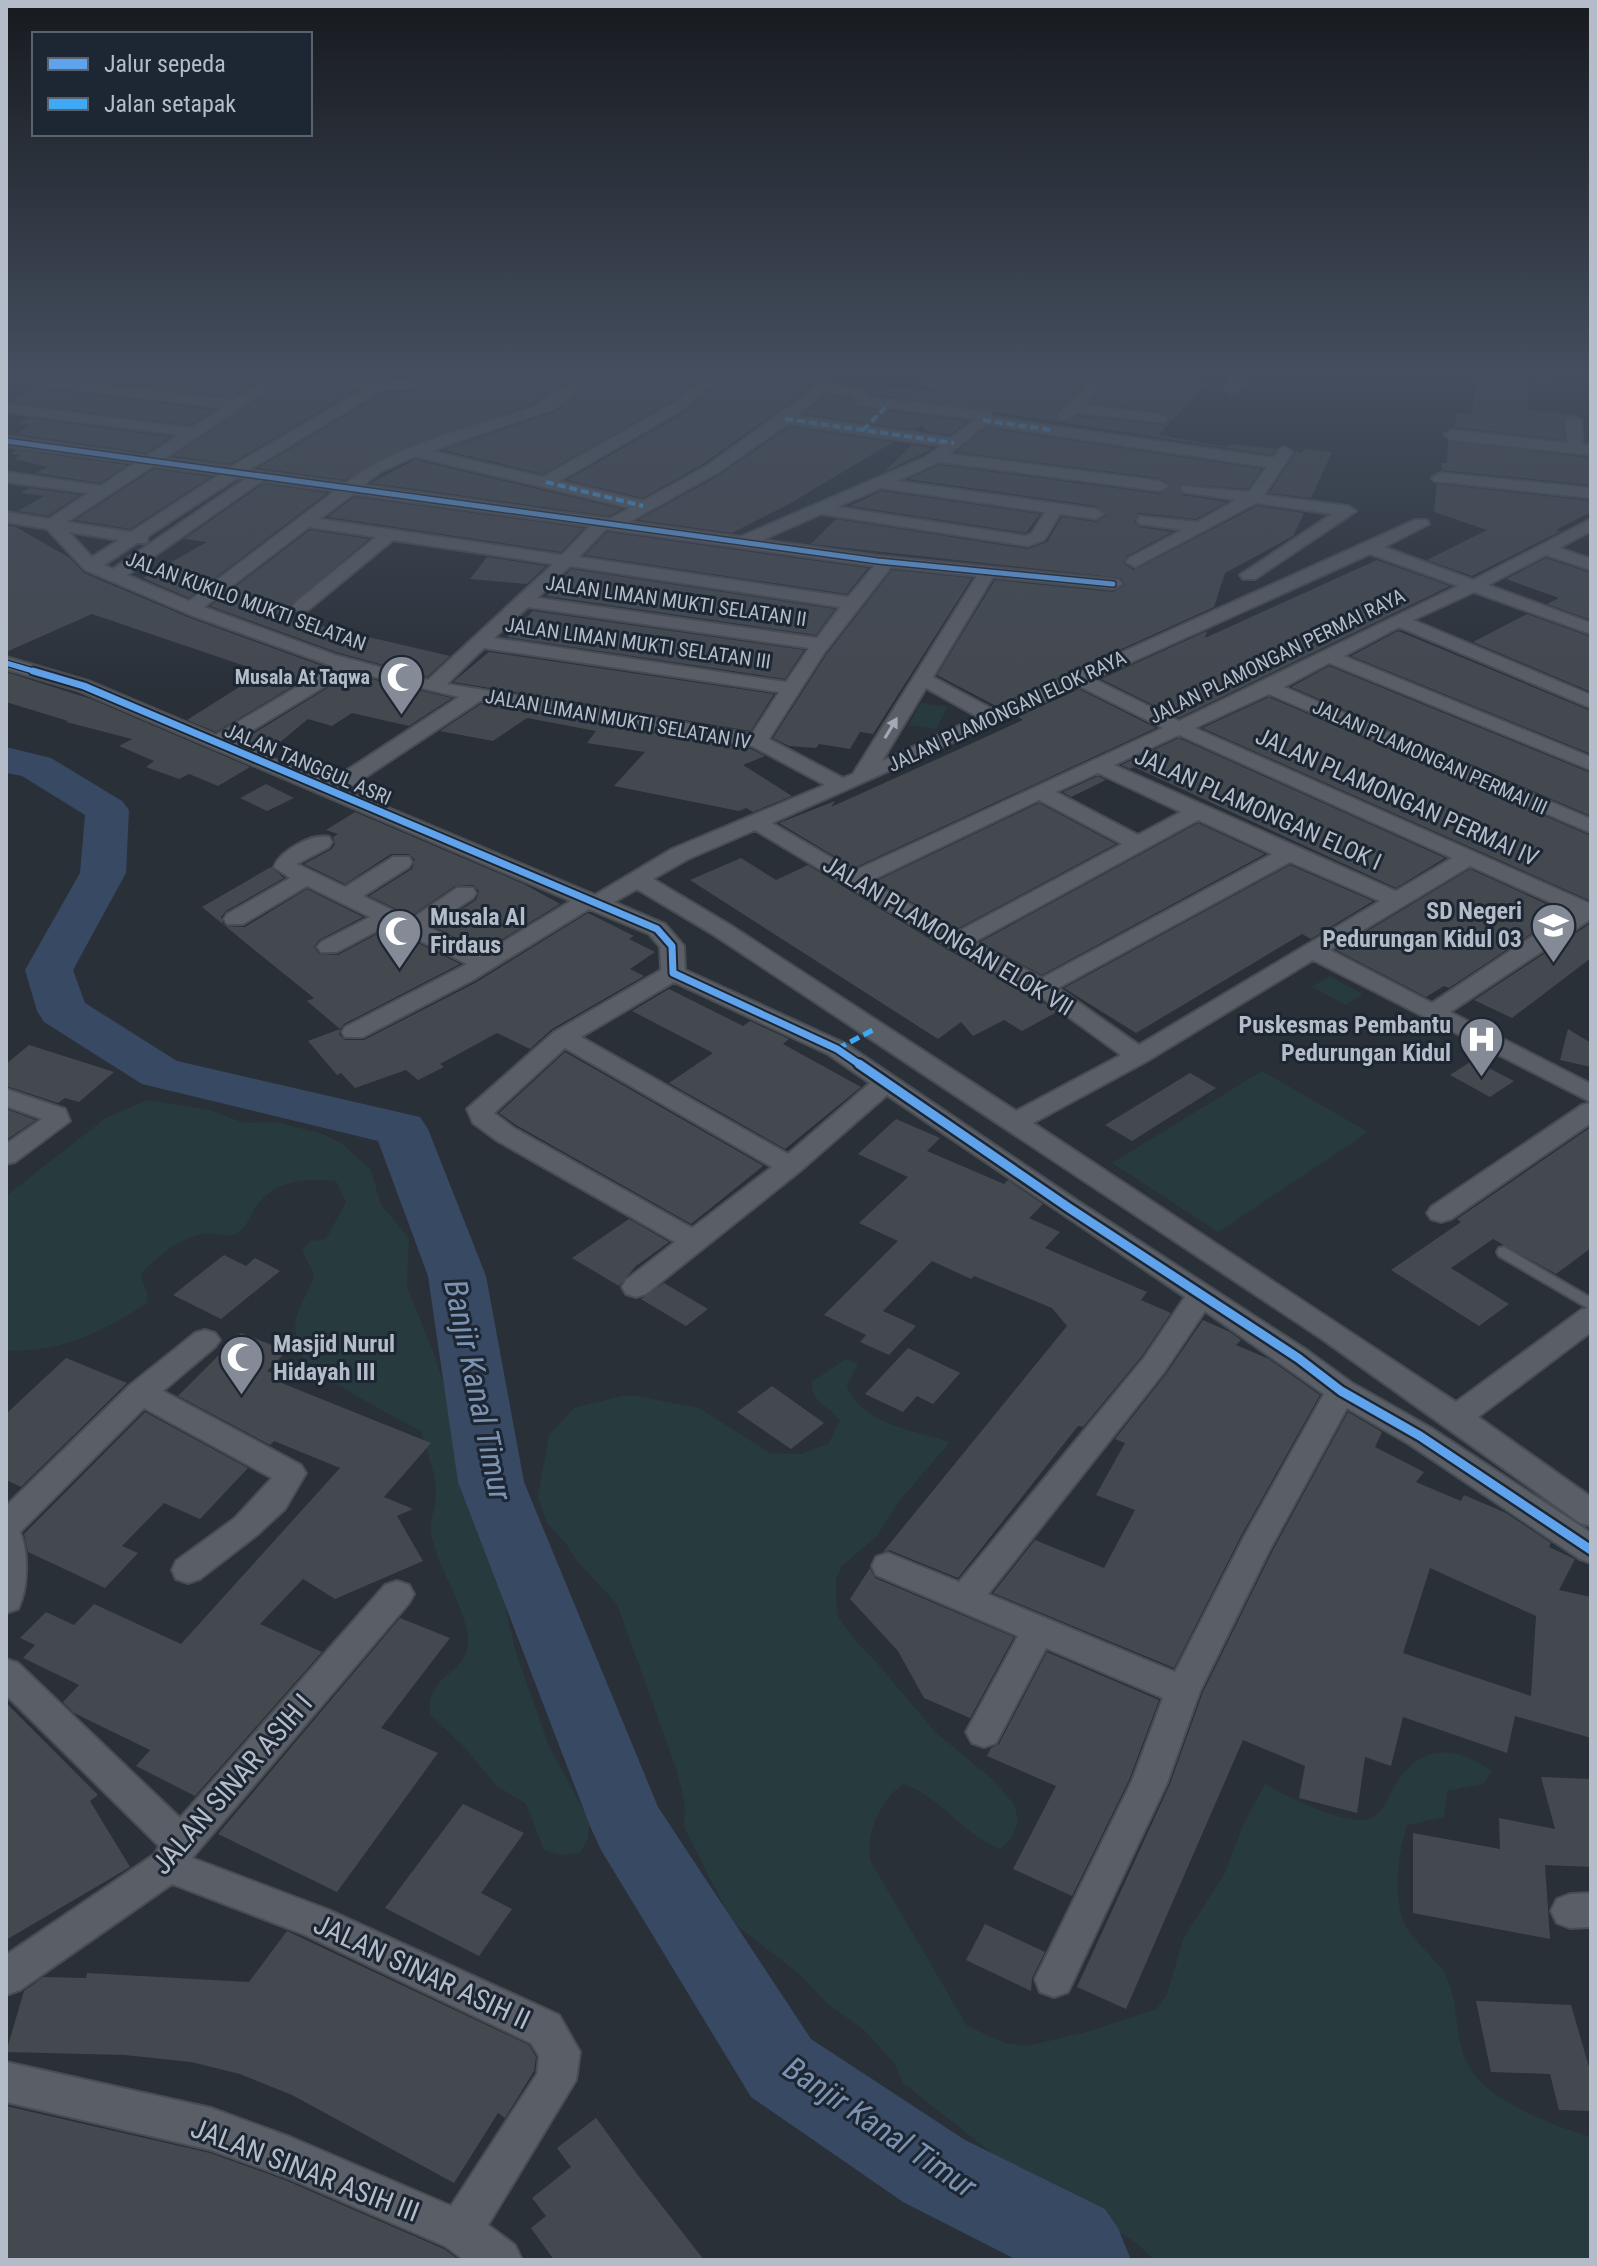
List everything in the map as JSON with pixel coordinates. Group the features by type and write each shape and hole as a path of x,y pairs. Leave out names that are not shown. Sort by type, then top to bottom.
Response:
{"street":[{"path":"25,480 105,491"},
{"path":"52,524 122,480"},
{"path":"52,524 91,566 223,480"},
{"path":"114,576 253,480"},
{"path":"293,480 886,562 1113,584"},
{"path":"192,608 362,480"},
{"path":"536,480 643,506"},
{"path":"546,482 550,480"},
{"path":"432,687 608,524 693,480"},
{"path":"743,542 886,480"},
{"path":"1112,480 1160,486"},
{"path":"1135,562 1253,498 1266,480"},
{"path":"1458,480 1591,493"},
{"path":"879,483 1096,514"},
{"path":"1188,489 1348,511 1249,575"},
{"path":"818,509 1028,541 1038,536 1055,509"},
{"path":"6,517 163,542"},
{"path":"1145,520 1201,527"},
{"path":"308,522 851,603"},
{"name":"JALAN PLAMONGAN ELOK RAYA","path":"354,1032 635,878 754,821 851,782 1421,524"},
{"name":"JALAN PLAMONGAN PERMAI RAYA","path":"854,880 940,837 1269,687 1398,620 1474,586 1591,524"},
{"path":"302,606 390,534"},
{"path":"1370,548 1591,629"},
{"path":"1545,549 1591,565"},
{"path":"758,741 789,688 851,603 886,562"},
{"name":"JALAN KUKILO MUKTI SELATAN","path":"91,566 192,608 348,664 432,687"},
{"path":"851,782 987,573"},
{"name":"JALAN LIMAN MUKTI SELATAN II","path":"524,601 821,644"},
{"path":"1398,620 1591,702"},
{"name":"JALAN LIMAN MUKTI SELATAN III","path":"481,642 789,688"},
{"path":"1328,656 1591,764"},
{"name":"JALAN TANGGUL ASRI","path":"6,663 84,686 657,929 672,946 673,973"},
{"path":"217,743 348,664"},
{"path":"921,678 992,717"},
{"name":"JALAN PLAMONGAN PERMAI IV","path":"1078,678 1127,705 1588,911"},
{"name":"JALAN LIMAN MUKTI SELATAN IV","path":"432,687 758,741 851,782"},
{"name":"JALAN PLAMONGAN PERMAI III","path":"1269,687 1591,827"},
{"path":"330,791 476,695"},
{"name":"JALAN PLAMONGAN ELOK I","path":"1100,766 1289,854 1395,899"},
{"path":"1042,793 1137,843"},
{"path":"957,942 1200,810"},
{"name":"JALAN PLAMONGAN ELOK VII","path":"754,821 957,942 1042,987 1138,1056"},
{"path":"321,842 284,864 285,867 484,963"},
{"path":"1042,987 1289,854"},
{"path":"1012,1124 1138,1056 1469,857"},
{"path":"347,896 401,862"},
{"path":"235,919 307,877"},
{"path":"635,878 722,930 1012,1124 1332,1332 1591,1514"},
{"path":"412,928 465,893"},
{"path":"1433,1013 1588,911"},
{"path":"329,947 388,916"},
{"path":"1313,951 1591,1094"},
{"path":"695,1242 606,1193 482,1117 480,1109 485,1101 563,1037 673,973 837,1049 1069,1208 1298,1358 1341,1391 1420,1436 1591,1550"},
{"path":"837,1049 873,1030"},
{"path":"563,1037 790,1166"},
{"path":"636,1287 790,1166 886,1082"},
{"path":"6,1097 49,1111 56,1115 57,1121 6,1156"},
{"path":"1441,1213 1591,1111"},
{"path":"965,1598 1154,1365 1202,1294"},
{"path":"1457,1417 1591,1317"},
{"path":"1298,1358 1332,1332"},
{"path":"6,1526 141,1393 205,1340"},
{"path":"1054,1979 1149,1783 1183,1691 1255,1546 1341,1391"},
{"path":"141,1393 290,1473 285,1488 228,1541 188,1570"},
{"path":"6,1537 9,1583 6,1600"},
{"path":"888,1566 1183,1691"},
{"name":"JALAN SINAR ASIH I","path":"6,1977 174,1855 397,1594"},
{"path":"984,1732 1039,1628"},
{"path":"6,1673 174,1855"},
{"name":"JALAN SINAR ASIH II","path":"174,1855 545,2029 560,2052 556,2080 460,2231"},
{"name":"JALAN SINAR ASIH III","path":"6,2082 211,2129 290,2158 460,2231 500,2260"}],"lane":[{"path":"1504,1252 1591,1305"}],"green space":[{"path":"921,703 948,707 936,729 909,725"},
{"path":"1329,976 1363,994 1346,1005 1312,987"},
{"path":"1262,1071 1368,1132 1218,1232 1112,1163"},
{"path":"148,1100 212,1111 244,1123 275,1122 320,1133 341,1143 371,1170 381,1205 409,1238 407,1288 433,1351 478,1491 516,1653 549,1746 590,1822 588,1839 580,1853 561,1855 544,1850 526,1804 497,1786 465,1748 430,1714 434,1690 460,1663 468,1643 464,1618 431,1533 436,1490 421,1431 358,1397 311,1366 303,1358 296,1337 297,1315 314,1275 302,1250 311,1241 326,1239 346,1202 336,1181 312,1180 279,1186 261,1200 239,1232 227,1236 204,1234 178,1243 141,1273 148,1302 98,1331 44,1348 6,1350 6,1196 107,1117"},
{"path":"845,1359 858,1364 847,1385 853,1398 863,1408 890,1424 950,1442 900,1500 877,1536 841,1567 836,1580 837,1615 856,1642 936,1733 991,1778 1014,1804 1018,1820 1013,1836 1000,1849 975,1835 929,1798 904,1784 888,1798 872,1829 871,1862 967,2026 1005,2043 1027,2046 1086,2032 1157,2009 1167,1994 1184,1937 1225,1873 1243,1825 1265,1784 1331,1814 1368,1819 1382,1809 1397,1782 1418,1760 1442,1752 1466,1757 1492,1771 1483,1784 1447,1791 1444,1817 1407,1825 1398,1876 1402,1916 1410,1933 1445,1974 1453,1995 1463,2053 1476,2077 1522,2110 1591,2137 1591,2260 1154,2260 1136,2243 1094,2216 1004,2167 988,2150 903,2083 894,2063 864,2030 828,2004 798,1973 732,1922 684,1827 685,1805 677,1771 617,1604 547,1523 538,1497 549,1435 574,1408 622,1396 637,1396 699,1408 770,1453 801,1454 828,1444 840,1421 818,1400 812,1382"}],"building":[{"path":"79,480 105,480 100,483"},
{"path":"137,480 207,480 130,529 75,520"},
{"path":"377,480 499,480 622,509 609,516 371,483"},
{"path":"567,480 675,480 643,498"},
{"path":"711,480 830,480 732,533 638,520"},
{"path":"913,480 1051,480 1160,494 1171,485 1163,480 1254,480 1248,489 1180,484 1182,495 1227,502 1196,519 1138,513 1134,521 1139,527 1172,532 1127,556 1123,563 1134,570 1257,506 1304,513 1293,536 1225,573 1214,607 996,706 937,675 995,580 1113,592 1125,585 1121,578 811,544 836,519 1028,549 1047,542 1062,517 1096,522 1107,515 1096,506"},
{"path":"1278,480 1319,480 1311,498 1269,493"},
{"path":"1539,480 1591,480 1591,485"},
{"path":"263,484 327,493 189,598 143,578 207,542 184,539"},
{"path":"1437,484 1591,501 1591,512 1556,530 1561,531 1472,576 1427,560 1487,530 1434,512"},
{"path":"29,488 80,495 48,516 18,511 44,496 21,493"},
{"path":"881,491 1040,514 1026,533 850,506"},
{"path":"354,497 584,528 561,552 328,517"},
{"path":"6,525 16,527 70,558 84,573 190,618 325,667 216,732 187,720 263,672 92,614 6,652"},
{"path":"310,530 369,539 278,616 450,656 427,677 336,652 210,606"},
{"path":"607,532 868,568 847,594 585,555"},
{"path":"487,557 546,566 527,584 470,579"},
{"path":"1546,558 1591,573 1591,620 1547,604 1559,598 1506,579"},
{"path":"1377,560 1450,586 1179,718 1101,679 1207,631 1205,638"},
{"path":"571,569 835,609 816,635 547,596"},
{"path":"892,570 972,578 873,734 860,732 850,749 819,744 816,748 789,746 773,738 826,655"},
{"path":"533,611 804,650 785,679 507,637"},
{"path":"1527,614 1591,637 1591,692 1473,642"},
{"path":"1398,631 1591,711 1591,754 1351,656"},
{"path":"489,652 774,694 751,731 453,682"},
{"path":"1329,666 1591,773 1591,816 1291,687"},
{"path":"6,672 91,699 250,767 218,786 189,774 179,779 146,767 154,761 119,746 132,739 6,702"},
{"path":"350,674 452,698 409,726 352,713 332,726 308,719 267,753 240,742"},
{"path":"1079,689 1156,728 854,868 779,823 835,801 831,807 1023,720 1018,717"},
{"path":"1269,697 1591,836 1591,901 1202,728"},
{"path":"481,704 751,749 765,756 743,765 792,796 753,812 746,808 739,811 614,786 645,752 587,743 596,731 527,718 493,741 440,731"},
{"path":"1179,738 1445,858 1396,888 1134,767 1130,769 1121,765"},
{"path":"1098,776 1106,780 1071,797 1063,792"},
{"path":"266,784 294,798 267,811 240,798"},
{"path":"1039,803 1116,844 957,929 876,881"},
{"path":"355,812 524,884 560,904 483,951 434,927 476,900 479,891 473,885 455,886 411,916 369,896 412,869 415,860 409,854 391,854 345,884 304,864 332,849 335,844 333,837 338,834 326,830"},
{"path":"1198,823 1265,854 1042,975 980,942"},
{"path":"741,858 776,880 808,865 1057,1012 1022,1031 1004,1020 973,1036 961,1022 938,1039 690,880"},
{"path":"1290,865 1373,901 1311,939 1302,934 1136,1033 1064,988"},
{"path":"271,867 284,878 226,911 221,917 224,925 202,907"},
{"path":"1470,869 1564,912 1449,988 1444,986 1426,997 1336,950"},
{"path":"307,889 363,917 319,940 314,947 319,954 338,955 388,928 460,964 344,1024 340,1029 307,1001 314,998 225,926 245,927"},
{"path":"588,913 634,936 629,939 655,952 630,969 644,976 552,1029 530,1049 497,1033 440,1064 444,1067 418,1080 406,1070 355,1088 341,1073 337,1075 308,1041 340,1029 339,1034 345,1040 364,1040 475,983"},
{"path":"1591,923 1591,958 1512,1018 1474,1000"},
{"path":"669,989 743,1026 750,1021 789,1039 783,1044 861,1087 785,1149 669,1083 713,1053 632,1011"},
{"path":"1568,1029 1591,1043 1591,1067 1560,1060"},
{"path":"29,1045 114,1072 79,1102 65,1098 58,1103 6,1086 6,1064"},
{"path":"565,1052 763,1166 691,1224 499,1113"},
{"name":"Puskesmas Pembantu Pedurungan Kidul","path":"1473,1060 1514,1081 1490,1097 1450,1075"},
{"path":"1190,1073 1216,1088 1132,1141 1105,1125"},
{"path":"6,1109 36,1120 6,1140"},
{"path":"896,1119 940,1138 927,1151 1004,1184 1008,1180 1043,1204 1029,1218 1060,1232 1045,1248 1147,1292 1141,1300 1171,1313 1142,1356 1083,1427 1078,1426 958,1578 889,1550 883,1552 1067,1326 1052,1308 974,1276 971,1279 932,1261 883,1311 916,1326 889,1355 860,1342 866,1335 824,1315 898,1241 859,1223 908,1177 858,1154"},
{"path":"1591,1127 1591,1248 1556,1274 1493,1239 1451,1268 1509,1304 1479,1326 1391,1270 1461,1222 1457,1219"},
{"path":"629,1219 669,1242 636,1266 619,1286 572,1258"},
{"path":"224,1255 246,1266 255,1258 280,1271 221,1319 173,1295"},
{"path":"664,1283 708,1309 686,1326 641,1299"},
{"path":"1203,1320 1230,1332 1241,1340 1236,1345 1269,1359 1320,1395 1241,1536 1174,1668 993,1593 1035,1540 1104,1568 1135,1510 1096,1495 1125,1443 1115,1439"},
{"path":"241,1333 287,1351 267,1371 278,1375 274,1380 431,1443 384,1497 413,1509 397,1516 423,1561 335,1599 303,1579 260,1624 322,1652 195,1796 136,1766 150,1750 74,1713 63,1702 79,1685 23,1658 35,1645 20,1638 46,1612 74,1625 94,1604 181,1644 340,1468 274,1441 270,1445 178,1396"},
{"path":"908,1348 960,1373 933,1404 917,1396 903,1412 865,1394"},
{"path":"66,1358 127,1383 21,1487 6,1480 6,1414"},
{"path":"772,1386 824,1423 791,1449 737,1412"},
{"path":"145,1412 248,1468 200,1519 164,1503 122,1546 138,1553 105,1588 28,1552 24,1534"},
{"path":"1348,1412 1382,1432 1375,1447 1424,1472 1416,1482 1461,1501 1464,1495 1506,1513 1551,1543 1549,1547 1575,1559 1559,1590 1591,1597 1591,1738 1515,1716 1507,1753 1403,1717 1391,1766 1365,1757 1357,1813 1299,1798 1305,1766 1243,1740 1126,2009 1077,1987 1170,1784 1203,1692 1273,1550","holes":["1430,1568 1536,1616 1531,1696 1403,1653"]},
{"path":"870,1568 875,1578 1014,1637 970,1718 924,1698 898,1651 850,1599"},
{"path":"400,1618 450,1638 381,1728 438,1753 337,1892 218,1834"},
{"path":"1047,1652 1159,1700 1129,1780 1072,1896 1013,1869 1056,1786 987,1756 991,1748 999,1744"},
{"path":"6,1703 98,1795 90,1801 130,1867 6,1940"},
{"path":"1541,1777 1591,1779 1591,1867 1545,1865 1550,1939 1413,1913 1413,1833 1500,1849 1499,1818 1555,1829"},
{"path":"463,1804 524,1833 481,1893 512,1909 479,1956 385,1908"},
{"path":"985,1924 1045,1952 1032,1978 1031,1991 966,1960"},
{"path":"287,1931 529,2045 536,2057 534,2071 505,2118 498,2113 454,2183 292,2095 240,2074 191,2062 125,2055 6,2052 24,1991 43,1977 86,1978 87,1973 249,1982"},
{"path":"1476,2001 1571,2005 1591,2074 1591,2111 1559,2110 1550,2074 1491,2072"},
{"path":"6,2106 210,2153 285,2180 444,2249 459,2260 6,2260"},
{"path":"596,2118 704,2260 554,2260 531,2228 546,2216 532,2198 571,2167 557,2148"}],"waterway":[{"name":"Banjir Kanal Timur","path":"6,760 36,767 107,810 103,873 49,970 62,1011 160,1073 401,1129 457,1276 491,1482 628,1826 781,2068 934,2171 1073,2241 1086,2260"}],"marked path":[{"path":"546,482 643,506"},
{"path":"837,1049 873,1030"}],"cycle path":[{"path":"288,480 878,561 1113,584"},
{"path":"6,663 84,686 657,929 672,946 673,973 837,1049 1069,1208 1298,1358 1341,1391 1420,1436 1591,1550"}],"place":[{"name":"Musala At Taqwa","path":"401,716"},
{"name":"SD Negeri Pedurungan Kidul 03","path":"1553,964"},
{"name":"Musala Al Firdaus","path":"399,970"},
{"name":"Puskesmas Pembantu Pedurungan Kidul","path":"1482,1078"},
{"name":"Masjid Nurul Hidayah III","path":"242,1397"}]}
